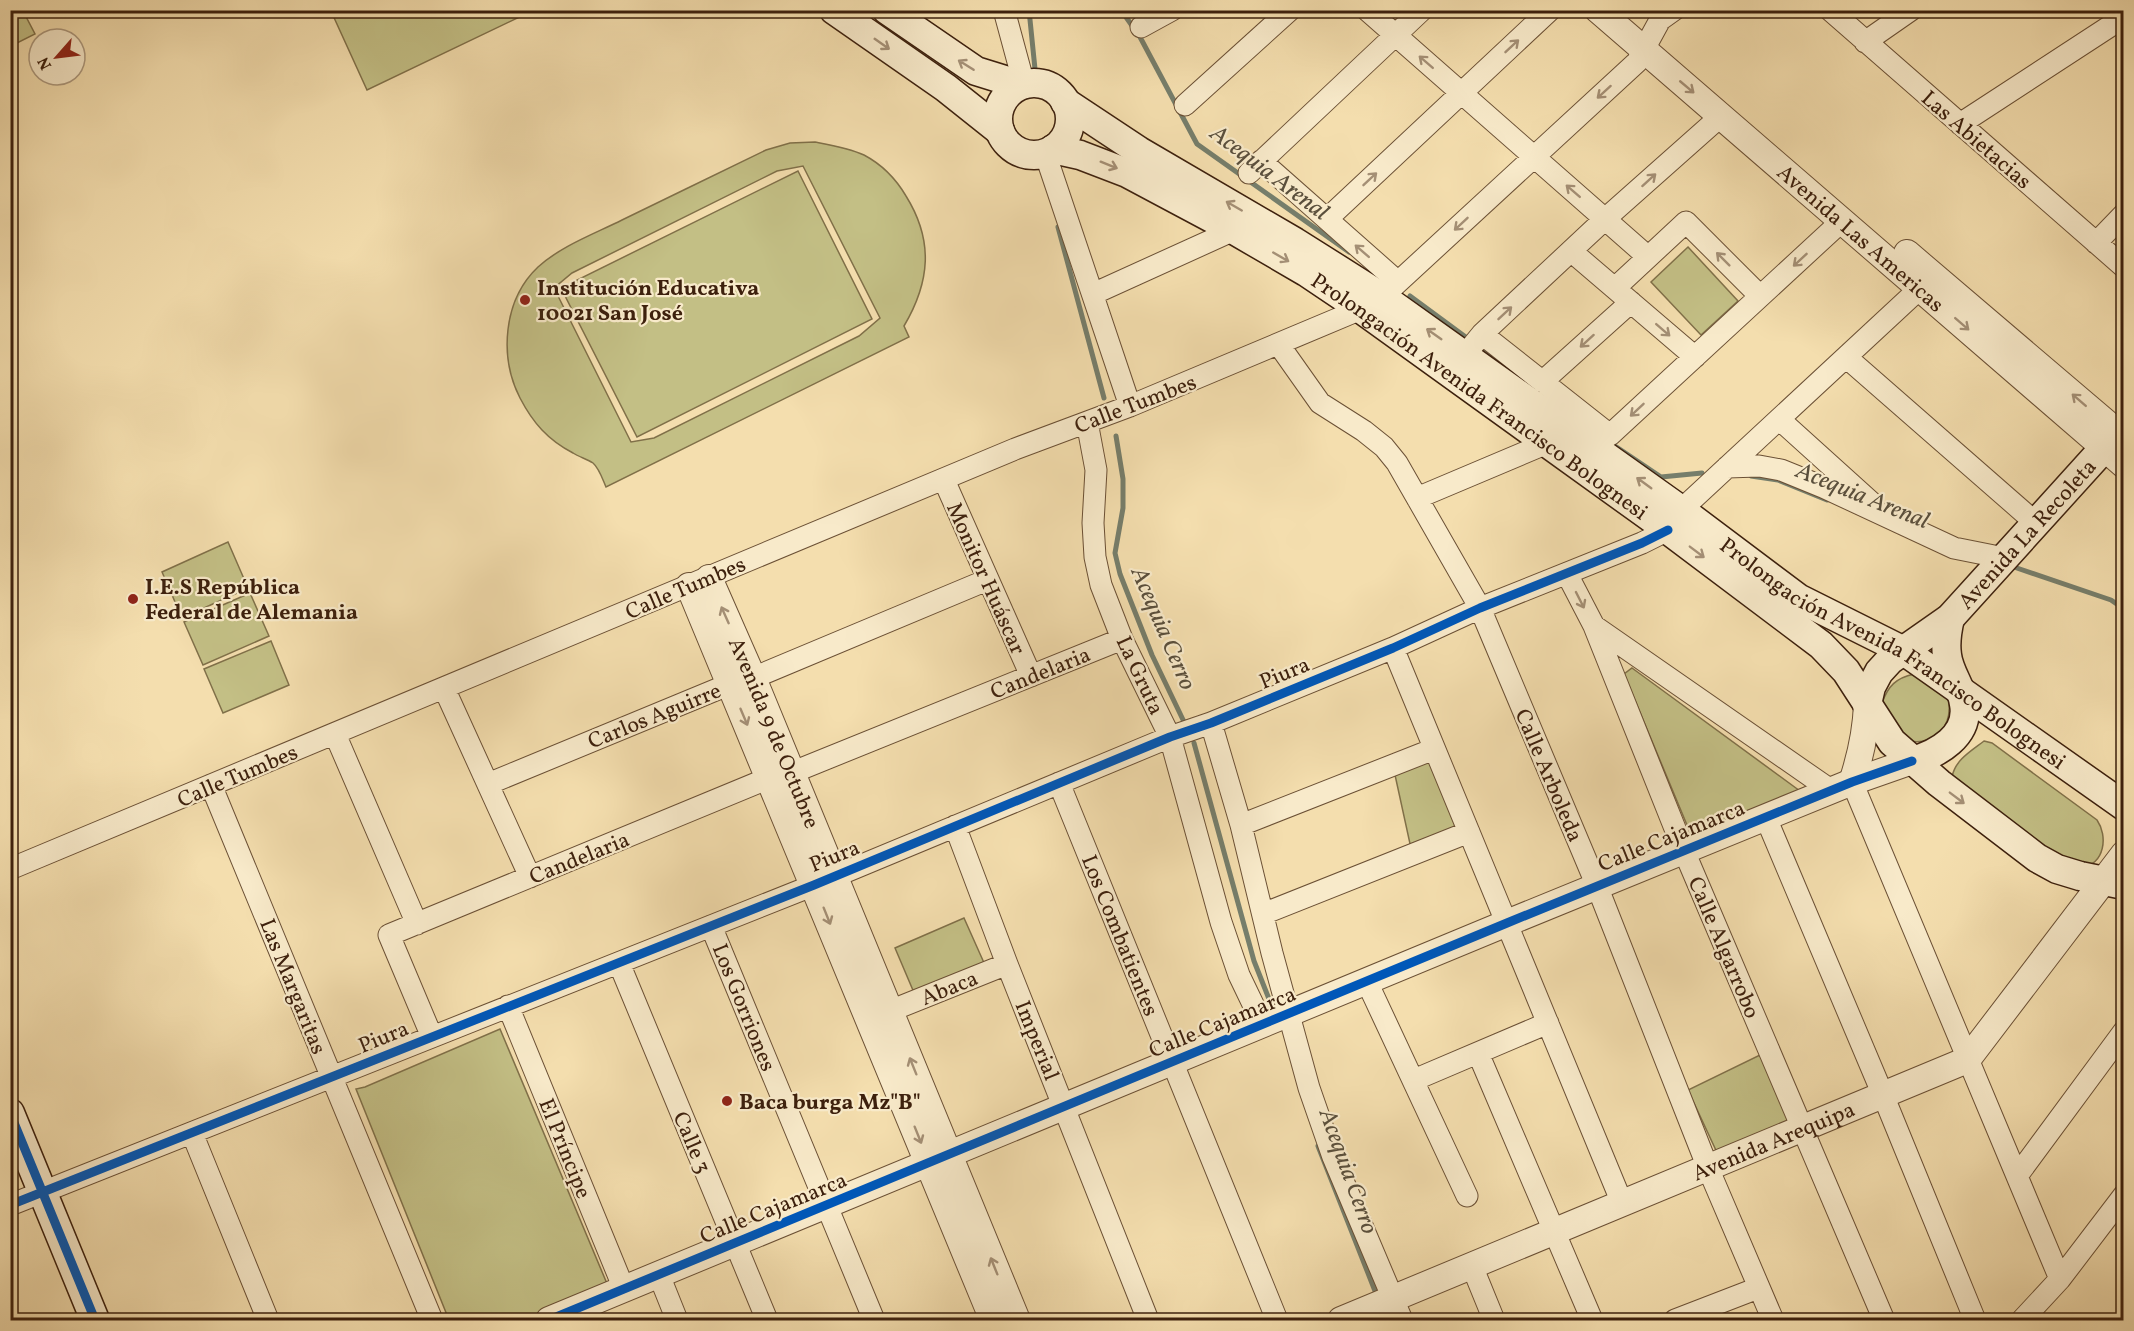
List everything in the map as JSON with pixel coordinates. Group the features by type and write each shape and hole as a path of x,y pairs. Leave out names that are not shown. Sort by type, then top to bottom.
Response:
{"main road":[{"path":"834,10 946,88 1000,131"},
{"path":"887,10 976,71 1022,84 1036,83 1048,86 1058,92 1069,112 1069,123 1066,133 1049,151 1035,154 1024,153 1005,141 1000,131 999,109 1011,90 1022,84"},
{"name":"Prolongación Avenida Francisco Bolognesi","path":"1065,102 1139,151 1295,242 1380,296 1473,345 1821,645 1846,671 1892,742 1912,761 2037,858 2057,869 2114,883"},
{"name":"Prolongación Avenida Francisco Bolognesi","path":"1049,151 1080,155 1117,169 1234,230 1306,272 1380,296 1545,444 1674,520 1798,598 1904,651 2124,806"},
{"name":"Avenida La Recoleta","path":"1904,651 1950,618 2004,558 2119,442"},
{"name":"Avenida La Recoleta","path":"1950,618 1946,637 1947,657 1960,690"},
{"path":"1867,704 1871,687 1879,672 1890,660 1904,651"},
{"name":"Calle Cajamarca","path":"1912,761 1937,752 1957,733 1963,720 1965,706 1960,690"},
{"path":"10,1113 95,1320"}],"street":[{"path":"1004,10 1022,84"},
{"path":"1141,27 1172,10"},
{"path":"1185,105 1290,10"},
{"path":"1367,10 1648,257"},
{"path":"1380,296 1327,219 1255,167 1422,10"},
{"path":"1327,219 1550,10"},
{"name":"Avenida Las Americas","path":"1598,10 1647,41 1927,282 2119,442"},
{"name":"Avenida Las Americas","path":"1625,10 1647,41 1721,116 1843,220 1927,282"},
{"name":"Calle Tumbes","path":"10,869 1015,449 1279,345 1380,296 1637,62 1660,20 1674,10"},
{"name":"Las Abietacias","path":"1830,10 2124,267"},
{"path":"1865,42 1911,10"},
{"path":"1960,124 2124,17"},
{"path":"1721,116 1605,219 1473,345 1542,382 1610,435 1843,220"},
{"path":"1049,151 1130,405"},
{"path":"2096,243 2124,214"},
{"path":"1542,382 1623,295 1648,257 1686,222 1760,297"},
{"path":"1093,294 1234,230"},
{"path":"1571,251 1695,357"},
{"name":"Piura","path":"10,1205 711,926 1177,734 1211,723 1392,648 1480,608 1642,543 1674,520 1727,467 1927,282"},
{"name":"Calle Arboleda","path":"1279,345 1320,404 1364,430 1384,447 1397,463 1480,608 1597,886 1708,1168 1773,1320"},
{"path":"1846,357 2037,524"},
{"path":"1779,419 1888,517"},
{"name":"La Gruta","path":"1088,422 1096,470 1092,523 1095,557 1101,585 1122,639 1177,734 1221,922 1239,975 1277,1020"},
{"path":"1418,498 1545,444"},
{"path":"1727,467 1759,466 1781,470 1824,487 1954,548 2004,558"},
{"name":"Monitor Huáscar","path":"944,480 1031,676"},
{"name":"Calle Algarrobo","path":"1567,574 1594,626 1684,851 1884,1320"},
{"name":"Carlos Aguirre","path":"488,784 987,580"},
{"name":"Avenida 9 de Octubre","path":"699,582 939,1159 1017,1320"},
{"path":"1594,626 1842,786 1967,1060 2060,1279"},
{"name":"Candelaria","path":"432,1037 389,935 1122,639"},
{"path":"1392,648 1622,1203"},
{"path":"444,688 530,877"},
{"path":"1842,786 1861,756 1866,730 1867,704"},
{"path":"1211,723 1242,825 1263,914 1277,1020 1309,1088 1333,1157 1377,1311"},
{"path":"335,734 417,924"},
{"path":"1242,825 1434,748"},
{"name":"Calle Cajamarca","path":"560,1318 624,1289 1277,1020 1506,923 1842,786 1912,761"},
{"name":"Los Combatientes","path":"1059,783 1277,1320"},
{"name":"Las Margaritas","path":"211,786 432,1320"},
{"path":"1766,818 1975,1320"},
{"name":"Imperial","path":"955,826 1148,1320"},
{"path":"1263,914 1469,832"},
{"name":"Avenida Arequipa","path":"1377,1311 1472,1266 1967,1060 2114,883 2124,854"},
{"name":"Avenida 9 de Octubre","path":"824,880 890,1011 993,1320"},
{"name":"Los Gorriones","path":"711,926 874,1320"},
{"name":"Calle 3","path":"619,963 767,1320"},
{"name":"Abaca","path":"890,1011 1007,964"},
{"path":"1367,982 1467,1196"},
{"name":"El Príncipe","path":"508,1006 624,1289"},
{"path":"1414,1080 1548,1023"},
{"path":"2017,1176 2124,1031"},
{"path":"1478,1053 1592,1320"},
{"path":"192,1133 268,1320"},
{"path":"2022,1320 2060,1279 2124,1195"},
{"path":"1472,1266 1494,1320"},
{"path":"659,1275 677,1320"},
{"path":"1675,1320 1758,1288"}],"shaded area":[{"path":"11,10 23,11 31,27 27,27 27,38 11,46"},
{"path":"331,11 532,11 367,90"},
{"path":"815,142 864,155 888,172 906,196 915,213 925,245 923,277 919,293 904,326 909,337 606,487 595,465 564,448 549,436 536,423 520,398 513,382 507,347 511,312 517,296 526,280 538,267 567,247 766,150 790,143","holes":["803,166 880,318 859,336 654,438 631,442 554,288 572,273 777,171"]},
{"path":"798,171 872,319 637,437 561,288"},
{"path":"1688,247 1738,301 1701,335 1651,282"},
{"path":"228,542 248,588 182,618 162,572"},
{"path":"250,593 269,636 203,665 184,622"},
{"path":"271,641 289,685 223,713 204,669"},
{"path":"1632,668 1800,791 1692,837 1624,674"},
{"path":"1914,674 1948,696 1949,707 1945,726 1940,733 1933,738 1914,742 1903,740 1882,703 1894,684"},
{"path":"1984,741 1992,743 2097,820 2103,834 2103,841 2096,861 2082,867 2067,865 1952,777 1960,761"},
{"path":"1429,759 1459,830 1412,853 1395,775"},
{"path":"964,918 985,965 915,995 895,948"},
{"path":"500,1029 608,1286 524,1320 449,1320 356,1089"},
{"path":"1762,1054 1792,1129 1720,1159 1688,1090"}],"waterway":[{"name":"Acequia Cerro","path":"1029,10 1035,69"},
{"name":"Acequia Arenal","path":"1121,10 1140,37 1197,144 1349,252"},
{"name":"Acequia Cerro","path":"1058,227 1104,398"},
{"name":"Acequia Arenal","path":"1410,296 1467,338"},
{"name":"Acequia Arenal","path":"1485,350 1528,384"},
{"name":"Acequia Cerro","path":"1116,436 1123,479 1123,508 1115,553 1120,574 1152,655 1186,726"},
{"name":"Acequia Arenal","path":"1609,442 1661,477 1702,473"},
{"name":"Acequia Arenal","path":"1751,476 1778,480 1827,500"},
{"name":"Acequia Arenal","path":"2011,566 2111,600 2124,609"},
{"name":"Acequia Cerro","path":"1194,743 1254,961 1273,1009"},
{"name":"Acequia Cerro","path":"1318,1146 1377,1296"}],"cycle path":[{"path":"10,1205 814,885 1170,737 1211,723 1393,648 1480,608 1642,543 1668,530"},
{"path":"549,1320 1507,923 1852,782 1912,761"},
{"path":"10,1113 95,1320"}],"place":[{"name":"Institución Educativa 10021 San José","path":"525,300"},
{"name":"I.E.S República Federal de Alemania","path":"133,599"},
{"name":"Baca burga Mz\"B\"","path":"727,1101"}]}
